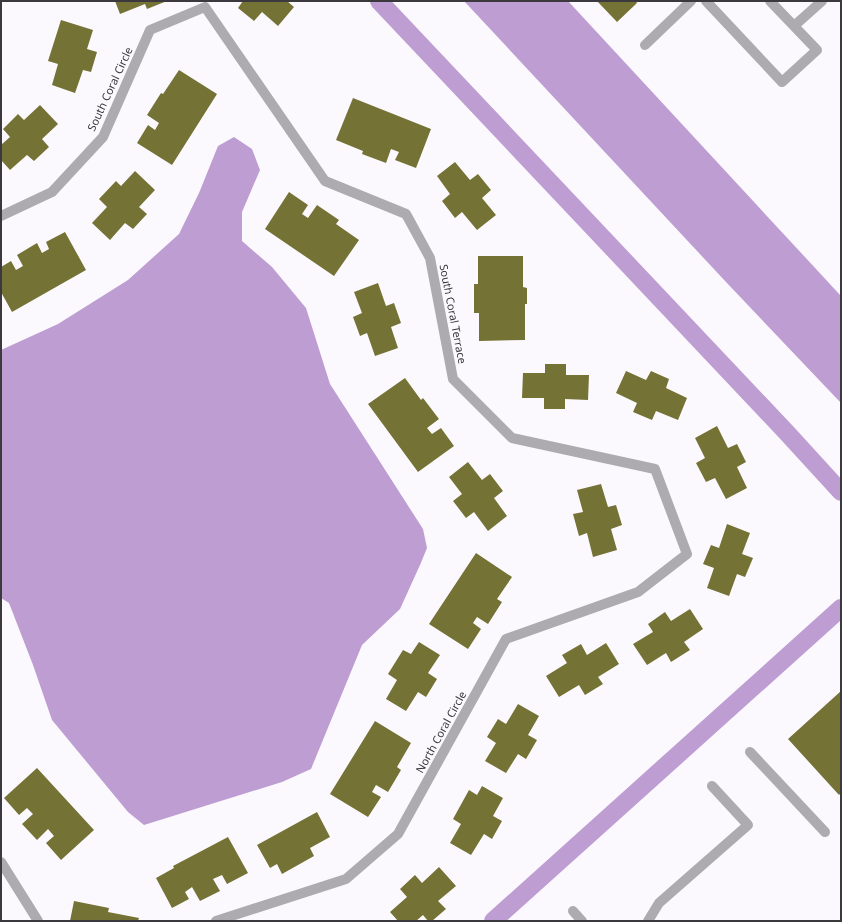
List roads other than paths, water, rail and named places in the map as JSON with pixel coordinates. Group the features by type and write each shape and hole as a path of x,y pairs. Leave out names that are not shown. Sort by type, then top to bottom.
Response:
{"street":[{"path":"645,45 691,1"},
{"path":"706,1 782,82 817,50 770,1"},
{"path":"794,26 822,1"},
{"name":"South Coral Circle","path":"1,216 52,192 103,136 150,30 205,7"},
{"name":"South Coral Terrace","path":"205,7 325,181 406,214 430,258 453,379 512,438 655,469 687,554"},
{"name":"North Coral Circle","path":"216,921 346,879 398,834 506,639 638,592 687,554"},
{"path":"750,752 824,832"},
{"path":"648,921 659,903 748,825 712,786"},
{"path":"1,862 38,921"},
{"path":"573,911 582,921"}],"waterway":[{"path":"379,1 841,492"},
{"path":"493,921 841,608"}]}
